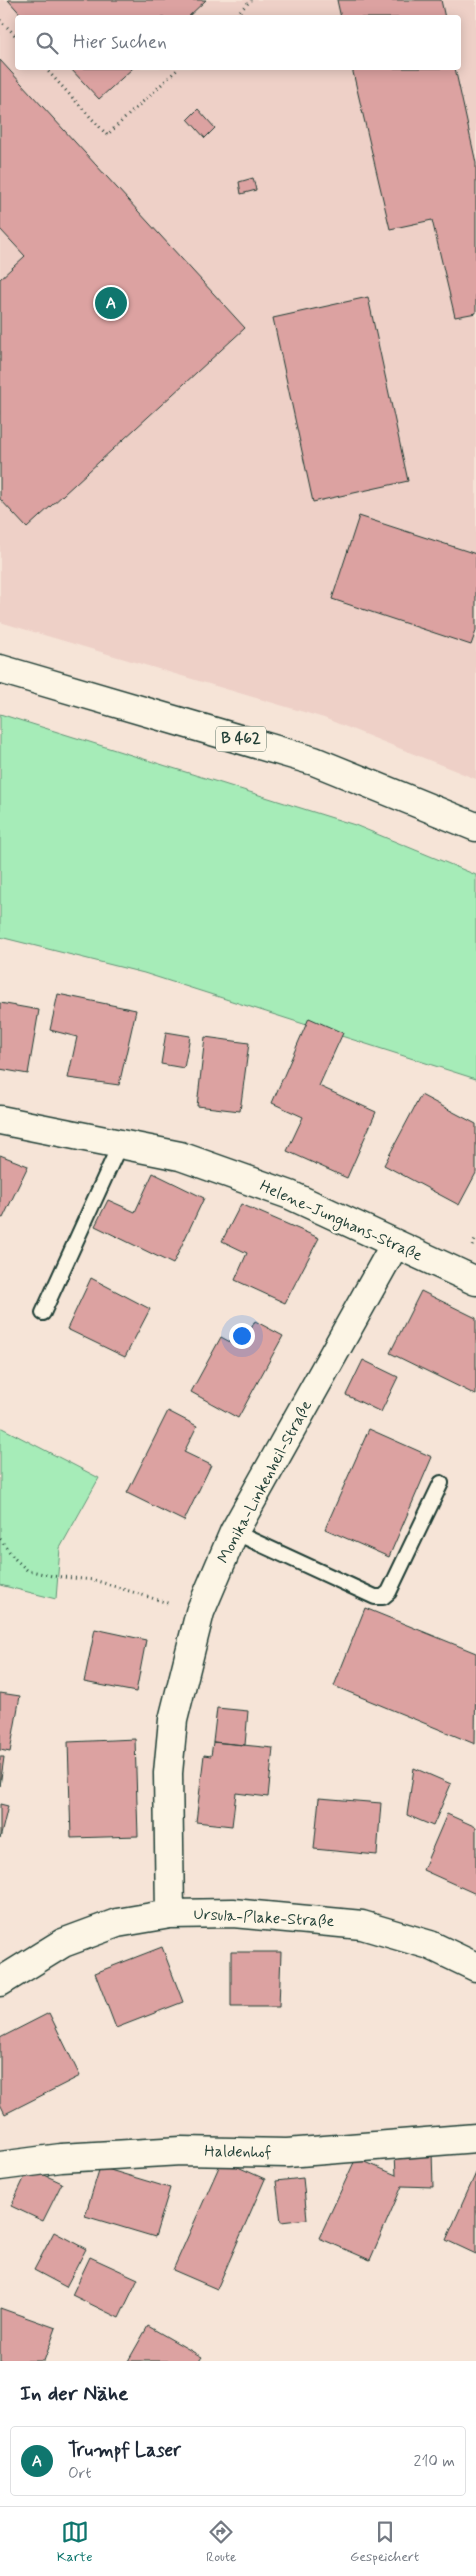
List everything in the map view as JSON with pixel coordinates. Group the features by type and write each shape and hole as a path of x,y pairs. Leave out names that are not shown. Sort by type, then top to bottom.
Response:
{"street":[{"name":"B 462","path":"0,669 314,761 476,827"},
{"name":"Helene-Junghans-Straße","path":"0,1120 180,1156 290,1195 476,1281"},
{"name":"Monika-Linkenheil-Straße","path":"170,1914 168,1773 173,1720 200,1612 234,1532 395,1244"},
{"name":"Ursula-Plake-Straße","path":"2,1976 63,1943 117,1922 170,1914 233,1913 362,1925 430,1945 476,1966"},
{"name":"Haldenhof","path":"0,2166 61,2158 181,2151 287,2152 476,2138"}],"lane":[{"path":"43,1313 120,1144"},
{"path":"234,1532 375,1597 383,1597 389,1592 441,1483"}],"path":[{"path":"236,15 251,0"},
{"path":"0,20 15,35"},
{"path":"47,70 108,135 177,70"},
{"path":"0,1539 14,1558 27,1570 52,1576 94,1580 141,1596 200,1612"}],"shaded area":[{"path":"0,0 476,0 476,779 324,718 0,622"}],"green space":[{"path":"0,714 355,825 476,875 476,1079 144,973 0,937"},
{"path":"0,1427 99,1478 60,1548 56,1599 0,1585"}],"building":[{"path":"8,0 206,0 190,15 21,15"},
{"path":"337,0 441,0 444,15 340,15"},
{"path":"0,60 245,328 27,528 0,499 0,279 25,256 0,229"},
{"path":"72,70 131,70 99,99"},
{"path":"352,70 455,70 476,163 476,313 455,317 432,220 390,229"},
{"path":"198,109 215,128 205,138 188,119"},
{"path":"253,178 256,190 241,194 239,182"},
{"path":"368,297 408,481 313,502 273,318"},
{"path":"359,516 476,554 476,631 471,645 332,599"},
{"path":"58,994 136,1010 119,1085 68,1078 77,1037 50,1030"},
{"path":"0,1003 39,1010 28,1074 0,1069"},
{"path":"309,1018 343,1033 319,1086 376,1112 347,1178 287,1151 303,1117 272,1103"},
{"path":"166,1032 190,1036 184,1068 161,1064"},
{"path":"205,1037 249,1043 240,1111 197,1106"},
{"path":"421,1095 476,1124 476,1173 459,1205 384,1165"},
{"path":"0,1155 28,1166 3,1218 0,1217"},
{"path":"153,1173 204,1198 173,1264 95,1226 108,1200 135,1212"},
{"path":"241,1204 319,1238 285,1303 235,1280 247,1253 222,1241"},
{"path":"91,1278 150,1309 125,1357 67,1329"},
{"path":"421,1291 476,1318 476,1395 390,1353"},
{"path":"255,1321 283,1336 238,1418 191,1392 221,1337 241,1348"},
{"path":"363,1360 398,1377 381,1412 346,1395"},
{"path":"168,1411 197,1426 184,1452 211,1465 184,1521 127,1493"},
{"path":"369,1429 432,1457 389,1557 325,1529"},
{"path":"365,1608 476,1653 475,1744 334,1686"},
{"path":"95,1629 146,1640 136,1692 84,1682"},
{"path":"0,1693 20,1696 10,1752 0,1750"},
{"path":"217,1708 248,1711 245,1745 213,1742"},
{"path":"135,1739 138,1836 71,1838 68,1742"},
{"path":"213,1742 273,1748 268,1797 236,1793 232,1826 196,1822 204,1755 211,1756"},
{"path":"0,1757 4,1757 0,1786"},
{"path":"414,1768 451,1784 433,1826 407,1815"},
{"path":"319,1798 381,1803 377,1855 314,1849"},
{"path":"0,1804 8,1806 0,1839"},
{"path":"447,1814 476,1827 476,1894 423,1870"},
{"path":"162,1947 183,2002 116,2028 95,1973"},
{"path":"231,1952 281,1952 279,2007 231,2007"},
{"path":"49,2013 80,2076 5,2114 0,2104 0,2038"},
{"path":"432,2151 433,2187 402,2186 370,2260 319,2238 356,2158 396,2175 395,2154"},
{"path":"222,2160 265,2179 217,2289 173,2270"},
{"path":"100,2167 170,2188 155,2237 85,2216"},
{"path":"29,2168 62,2183 43,2221 11,2206"},
{"path":"476,2173 476,2254 446,2240"},
{"path":"303,2178 307,2219 281,2222 276,2181"},
{"path":"54,2232 86,2249 66,2287 34,2270"},
{"path":"90,2257 138,2279 119,2318 72,2295"},
{"path":"0,2308 56,2328 44,2361 0,2361"},
{"path":"148,2326 202,2357 199,2361 128,2361"}],"place":[{"name":"Trumpf Laser","path":"111,303"}]}
